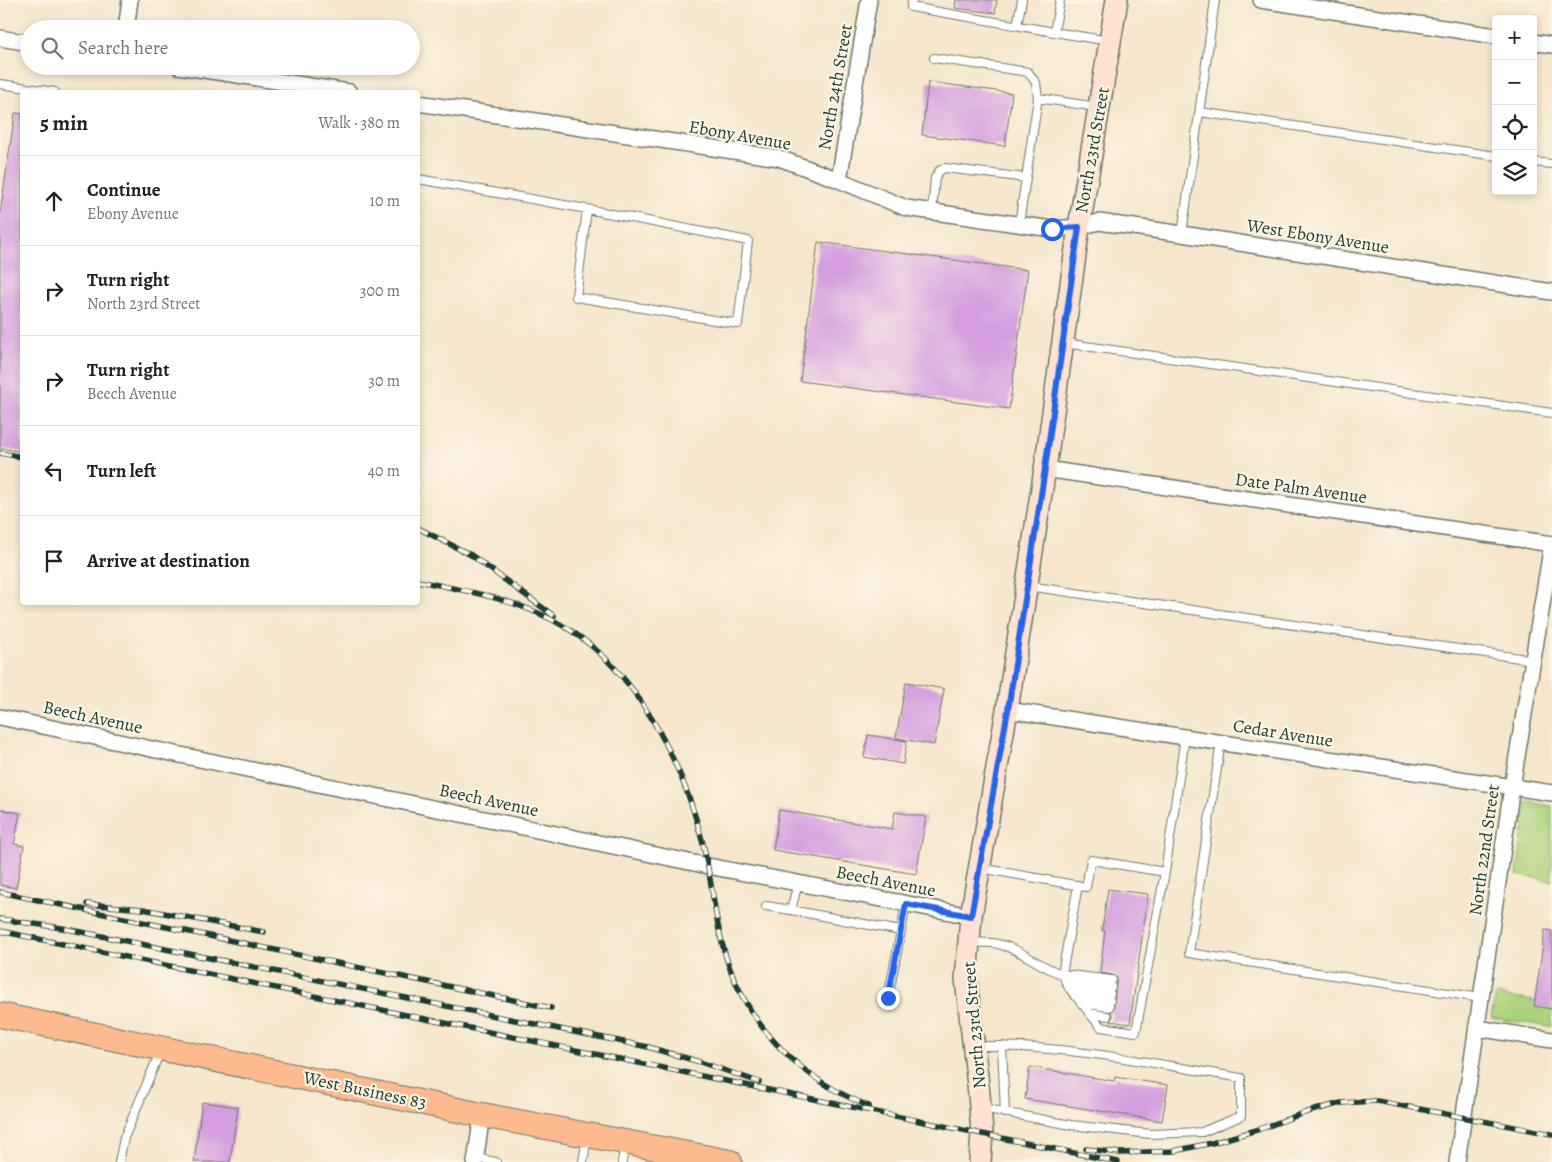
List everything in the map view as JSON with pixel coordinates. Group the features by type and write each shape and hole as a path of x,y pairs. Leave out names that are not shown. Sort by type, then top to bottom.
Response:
{"main road":[{"name":"North 23rd Street","path":"980,1162 982,1133 975,1046 966,979 971,916 1008,710 1045,469 1079,227 1117,0"},
{"name":"West Business 83","path":"0,1015 482,1115 588,1135 624,1152 730,1162"}],"street":[{"path":"127,20 130,0"},
{"name":"North 24th Street","path":"838,180 869,0"},
{"path":"1261,0 1492,35"},
{"path":"0,38 20,41"},
{"path":"1537,43 1552,45"},
{"path":"237,75 336,90"},
{"name":"Ebony Avenue","path":"420,103 779,158 906,208 1052,229 1079,227"},
{"name":"West Ebony Avenue","path":"1079,227 1099,222 1552,292"},
{"name":"Date Palm Avenue","path":"1045,469 1552,544"},
{"name":"North 22nd Street","path":"1457,1162 1512,787 1552,544"},
{"name":"Cedar Avenue","path":"1008,710 1552,793"},
{"name":"Beech Avenue","path":"0,717 688,862 971,916"},
{"path":"1476,1028 1552,1040"},
{"path":"476,1160 482,1115"}],"lane":[{"path":"912,0 911,7 1110,42"},
{"path":"1018,25 1022,0"},
{"path":"1054,32 1060,0"},
{"path":"1182,234 1215,0"},
{"path":"934,58 1028,72 1036,83 1038,98 1019,224"},
{"path":"0,84 41,90"},
{"path":"1038,98 1099,107"},
{"path":"1200,112 1492,155"},
{"path":"1537,162 1552,164"},
{"path":"932,212 935,178 938,171 946,168 1026,178"},
{"path":"420,179 587,210 748,241 738,324 576,297 587,210"},
{"path":"1063,343 1552,413"},
{"path":"1027,586 1533,660"},
{"path":"969,942 998,944 1020,952 1065,981 1101,1027 1136,1032 1137,1002 1165,872 1185,737"},
{"path":"1221,742 1190,953 1481,998"},
{"path":"980,868 1086,887 1091,860 1165,872"},
{"path":"791,910 798,883"},
{"path":"1065,981 1078,885"},
{"path":"888,998 906,904"},
{"path":"766,906 901,931"},
{"path":"1065,981 1110,994"},
{"path":"1065,981 1110,994"},
{"path":"1075,996 1110,994"},
{"path":"1081,1003 1110,994"},
{"path":"1090,1013 1107,1016"},
{"path":"975,1046 1057,1049 1241,1078 1241,1116 1202,1132 1150,1134 1071,1125 980,1107"},
{"path":"1002,1046 1005,1112"},
{"path":"119,1162 124,1138 162,1048"},
{"path":"583,1162 588,1135"},
{"path":"476,1160 496,1162"}],"green space":[{"path":"1527,802 1552,806 1552,881 1517,875"},
{"path":"1496,995 1552,1004 1552,1027 1491,1018"}],"building":[{"path":"956,0 997,0 995,13 955,8"},
{"path":"928,82 1012,93 1005,146 922,135"},
{"path":"15,113 20,114 20,452 0,448 0,214"},
{"path":"818,242 1028,270 1009,409 800,381"},
{"path":"906,682 944,689 934,745 896,738"},
{"path":"868,735 907,741 903,764 864,757"},
{"path":"0,809 20,813 14,844 24,846 16,888 0,885"},
{"path":"779,810 892,829 895,812 926,817 916,874 773,850"},
{"path":"1108,889 1148,894 1130,1024 1110,1021 1113,1016 1111,1012 1114,1008 1117,978 1113,975 1100,973 1105,931 1102,930"},
{"path":"1545,930 1552,931 1552,1009 1534,1006"},
{"path":"1030,1067 1114,1081 1115,1077 1168,1085 1162,1121 1025,1099"},
{"path":"202,1102 238,1107 230,1162 194,1162"}],"railway":[{"path":"0,453 20,457"},
{"path":"420,529 471,555 554,616"},
{"path":"420,581 481,594 542,615 580,637 603,656 623,678 642,703 658,730 673,758 685,787 703,844 724,951 739,990 767,1033 802,1068 845,1096 869,1106"},
{"path":"0,892 551,1008"},
{"path":"87,904 143,909 264,932"},
{"path":"0,919 62,928 648,1047 759,1082"},
{"path":"0,931 1118,1162"},
{"path":"1086,1149 1121,1153 1174,1151 1212,1143 1341,1103 1377,1101 1552,1134"}],"route":[{"path":"888,998 906,904 971,916 1008,710 1045,469 1079,227 1052,229"}]}
